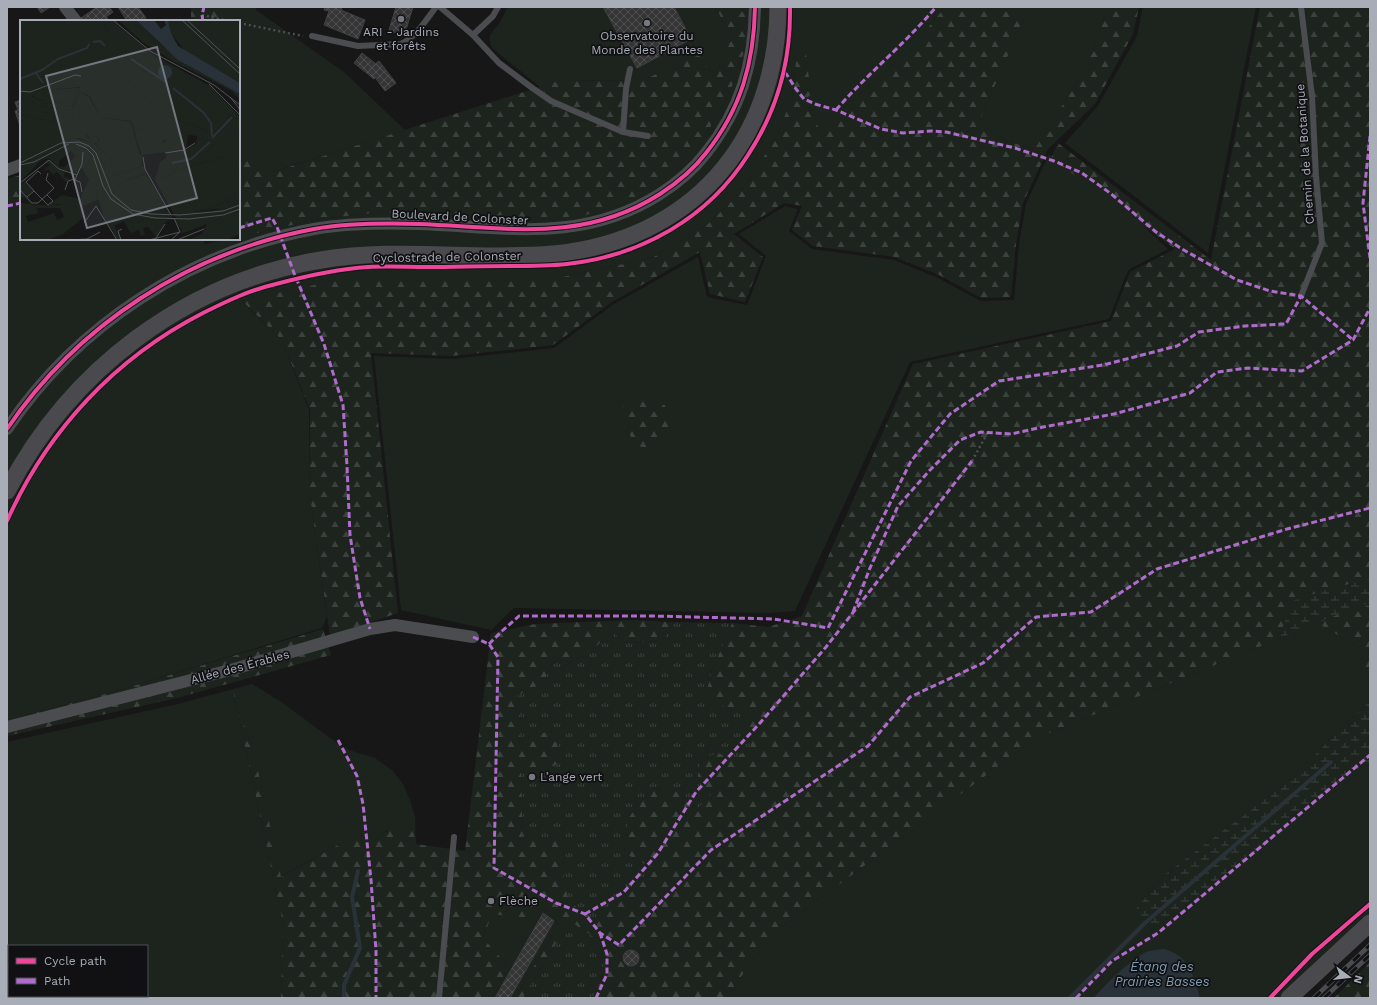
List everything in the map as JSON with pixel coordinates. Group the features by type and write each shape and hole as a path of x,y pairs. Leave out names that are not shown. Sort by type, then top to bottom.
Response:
{"main road":[{"path":"7,491 33,446 54,418 78,389 99,369 130,343 159,323 196,301 228,287 255,276 290,266 351,256 533,255 574,251 612,242 632,235 671,215 704,189 722,170 736,152 749,131 760,106 772,66 776,43 778,7"},
{"path":"1289,998 1370,923"}],"street":[{"path":"65,7 75,20"},
{"name":"Boulevard de Colonster","path":"7,429 51,373 97,329 122,310 169,281 190,270 232,252 289,234 355,225 390,223 535,230 572,227 603,221 647,203 682,178 700,161 726,124 744,86 748,71 755,7"},
{"path":"7,170 20,166"},
{"name":"Allée des Érables","path":"7,727 234,670 370,629 395,624 473,637"}],"lane":[{"path":"312,36 358,46 401,44 421,26 436,7"},
{"path":"440,7 472,35 499,63 551,101 624,132 648,136"},
{"path":"472,35 493,16 498,7"},
{"name":"Chemin de la Botanique","path":"1301,7 1312,96 1316,176 1322,243 1301,296"},
{"path":"624,132 626,89 630,69"},
{"path":"439,998 454,836"}],"path":[{"path":"202,15 224,20"},
{"path":"240,23 300,36 312,36"},
{"path":"972,461 988,432"}],"green space":[{"path":"191,7 229,7 227,20 191,20"},
{"path":"229,7 257,7 256,10 344,72 405,130 272,172 240,146 240,20 227,20"},
{"path":"508,7 603,7 637,68 691,39 674,7 716,7 731,40 714,78 699,56 643,80 558,81 540,87 492,48 490,43 491,34 500,22"},
{"path":"716,7 745,7 745,50 729,95 698,148 637,196 573,220 536,220 383,212 319,219 240,237 240,146 273,172 558,81 643,80 699,55 714,78 731,40"},
{"path":"745,7 945,7 910,50 846,106 822,134 804,99 805,46 797,48 793,95 776,138 741,192 708,224 652,258 562,277 417,277 242,302 282,340 309,410 310,496 327,617 322,628 113,692 7,720 7,212 20,208 20,240 205,240 204,244 226,240 240,240 240,237 319,219 383,212 536,220 698,148 729,95 745,50"},
{"path":"945,7 1029,7 976,129 1034,150 1084,71 1109,7 1139,7 1133,34 1095,104 1048,149 1023,203 1016,244 1011,297 981,298 939,275 895,257 813,246 792,230 802,206 784,203 734,234 763,257 745,302 710,294 700,252 612,302 553,345 452,356 371,353 398,613 330,636 310,496 310,410 282,340 242,301 346,278 562,277 652,258 708,224 741,192 776,138 793,95 797,48 805,46 811,95 804,99 822,134 846,106 910,50"},
{"path":"1029,7 1109,7 1084,71 1034,150 976,129"},
{"path":"1143,7 1256,7 1208,253 1065,143 1098,106 1137,36"},
{"path":"1260,7 1370,7 1370,683 1359,647 1317,623 1035,739 771,935 726,998 592,998 603,977 602,942 570,922 523,998 515,998 559,924 543,907 533,919 492,914 483,938 508,966 493,998 281,998 283,923 233,690 256,761 281,877 338,845 360,835 378,839 386,832 394,828 413,830 416,844 465,851 491,633 535,624 631,620 673,622 663,641 624,643 611,630 598,645 575,661 554,660 543,683 517,696 522,726 519,744 545,732 558,744 556,765 538,771 521,766 523,841 563,841 564,882 658,868 644,864 624,853 629,817 651,788 674,790 697,779 701,759 718,753 741,726 756,715 718,705 706,693 712,670 732,623 768,627 802,616 913,364 1111,321 1130,272 1175,249 1051,158 1058,143 1211,260","holes":["628,950 631,950 638,955 637,963 633,966 626,965 622,960 623,954"]},
{"path":"1049,154 1119,203 1168,249 1128,270 1109,319 910,362 795,611 769,613 514,608 491,630 401,610 374,356 452,359 554,348 614,304 698,257 707,297 747,305 766,256 739,234 785,206 798,209 789,231 812,249 894,260 938,278 981,301 1014,300 1019,244 1026,204"},
{"path":"20,175 20,208 7,212 7,179"},
{"path":"628,398 638,398 648,404 665,405 667,413 678,421 677,430 663,443 656,447 645,448 639,445 630,436 625,423 623,408"},
{"path":"1370,579 1370,607 1364,604 1278,639 1293,601 1328,589"},
{"path":"673,622 732,623 712,670 706,693 718,705 757,715 741,726 751,746 734,760 718,753 701,759 697,779 711,795 696,810 674,790 651,788 629,817 624,853 644,864 658,868 598,922 569,902 564,882 563,841 523,841 521,766 538,771 556,765 558,744 545,732 519,744 522,726 517,696 543,683 554,660 575,661 598,645 611,630 624,643 663,641"},
{"path":"1317,623 1359,647 1370,683 1370,701 1337,732 1293,778 1164,875 1134,911 1153,930 1370,764 1370,914 1319,958 1280,998 1200,998 1192,972 1139,956 1101,989 1094,998 726,998 771,935 1035,739"},
{"path":"323,629 331,655 177,698 7,736 7,720 113,692"},
{"path":"252,684 280,701 337,743 349,750 375,758 392,770 403,784 410,800 415,817 416,844 387,830 378,839 360,835 338,845 280,877 256,761 234,695 283,923 281,998 7,998 7,742 178,704"},
{"path":"1370,701 1370,764 1153,930 1134,911 1164,875 1293,778 1337,732"},
{"path":"543,907 559,924 515,998 510,998 554,921 542,913 495,998 493,998 508,966 483,938 492,913 533,919"},
{"path":"570,921 601,942 605,965 600,983 592,998 523,998 552,949"},
{"path":"1370,962 1370,998 1334,998"}],"water":[{"name":"Étang des Prairies Basses","path":"1164,949 1179,956 1185,961 1193,974 1200,998 1094,998 1118,973 1140,955 1148,951"}],"building":[{"path":"37,7 50,7 41,13"},
{"path":"97,7 109,7 113,12 106,17 108,19 107,20 82,20 81,18"},
{"path":"118,7 138,7 146,18 143,20 126,20"},
{"path":"325,7 342,7 341,10 329,11 324,10"},
{"name":"ARI - Jardins et forêts","path":"396,7 413,7 404,36 389,30"},
{"name":"Observatoire du Monde des Plantes","path":"603,7 674,7 691,39 637,68"},
{"path":"341,10 365,20 358,39 324,25 329,11"},
{"path":"362,53 376,64 369,69 375,78 374,79 354,63"},
{"path":"379,61 396,83 385,91 369,69"},
{"path":"20,100 20,126 15,111 18,110 15,102"},
{"path":"543,913 554,921 510,998 495,998"},
{"path":"628,950 634,950 639,955 637,964 634,966 628,966 623,961 623,955"}],"waterway":[{"path":"1070,998 1145,923 1331,762"},
{"path":"344,998 344,985 360,948 352,897 358,871"}],"railway":[{"path":"1314,998 1370,945"},
{"path":"1324,998 1370,955"}],"marked path":[{"path":"203,20 202,15 204,7"},
{"path":"836,110 860,84 912,34 936,7"},
{"path":"785,72 804,99 836,110 881,129 903,133 931,131 946,132 1015,148 1054,161 1082,173 1110,193 1156,232 1182,249 1237,280 1270,291 1301,296 1353,340"},
{"path":"1370,136 1363,203 1370,258"},
{"path":"7,206 20,203"},
{"path":"240,228 272,218 324,344 343,405 350,535 360,598 370,629"},
{"path":"489,644 519,616 652,616 774,619 828,628 911,461 950,414 999,381 1103,365 1177,346 1199,332 1245,326 1286,324 1301,296"},
{"path":"853,612 870,568 898,506 930,470 960,440 981,432 1011,434 1114,414 1190,393 1217,372 1248,368 1302,371 1353,340 1370,308"},
{"path":"585,914 624,892 658,853 696,792 760,723 826,647 972,461"},
{"path":"473,637 489,644 498,657 494,868 556,903 585,914 600,933 619,945 711,850 868,746 910,697 983,663 1036,617 1091,612 1157,569 1287,529 1370,508"},
{"path":"338,740 357,776 363,804 371,880 376,951 376,998"},
{"path":"1076,998 1112,961 1158,933 1370,755"},
{"path":"596,998 607,974 607,954 600,933"}],"cycle path":[{"path":"7,429 35,391 67,357 103,326 141,298 181,275 224,255 268,240 314,229 340,226 366,224 419,224 512,229 542,229 572,226 602,220 631,210 660,194 679,181 696,165 728,120 737,102 748,66 752,47 755,7"},
{"name":"Cyclostrade de Colonster","path":"7,521 23,488 42,457 63,428 87,400 113,375 141,352 171,331 230,300 266,286 345,269 368,267 531,266 567,264 594,260 646,243 693,215 732,177 748,155 767,121 785,66 790,27 790,7"},
{"path":"1270,998 1312,954 1370,904"}],"place":[{"name":"ARI - Jardins et forêts","path":"401,19"},
{"name":"Observatoire du Monde des Plantes","path":"647,23"},
{"name":"L’ange vert","path":"532,777"},
{"name":"Flèche","path":"491,901"}]}
